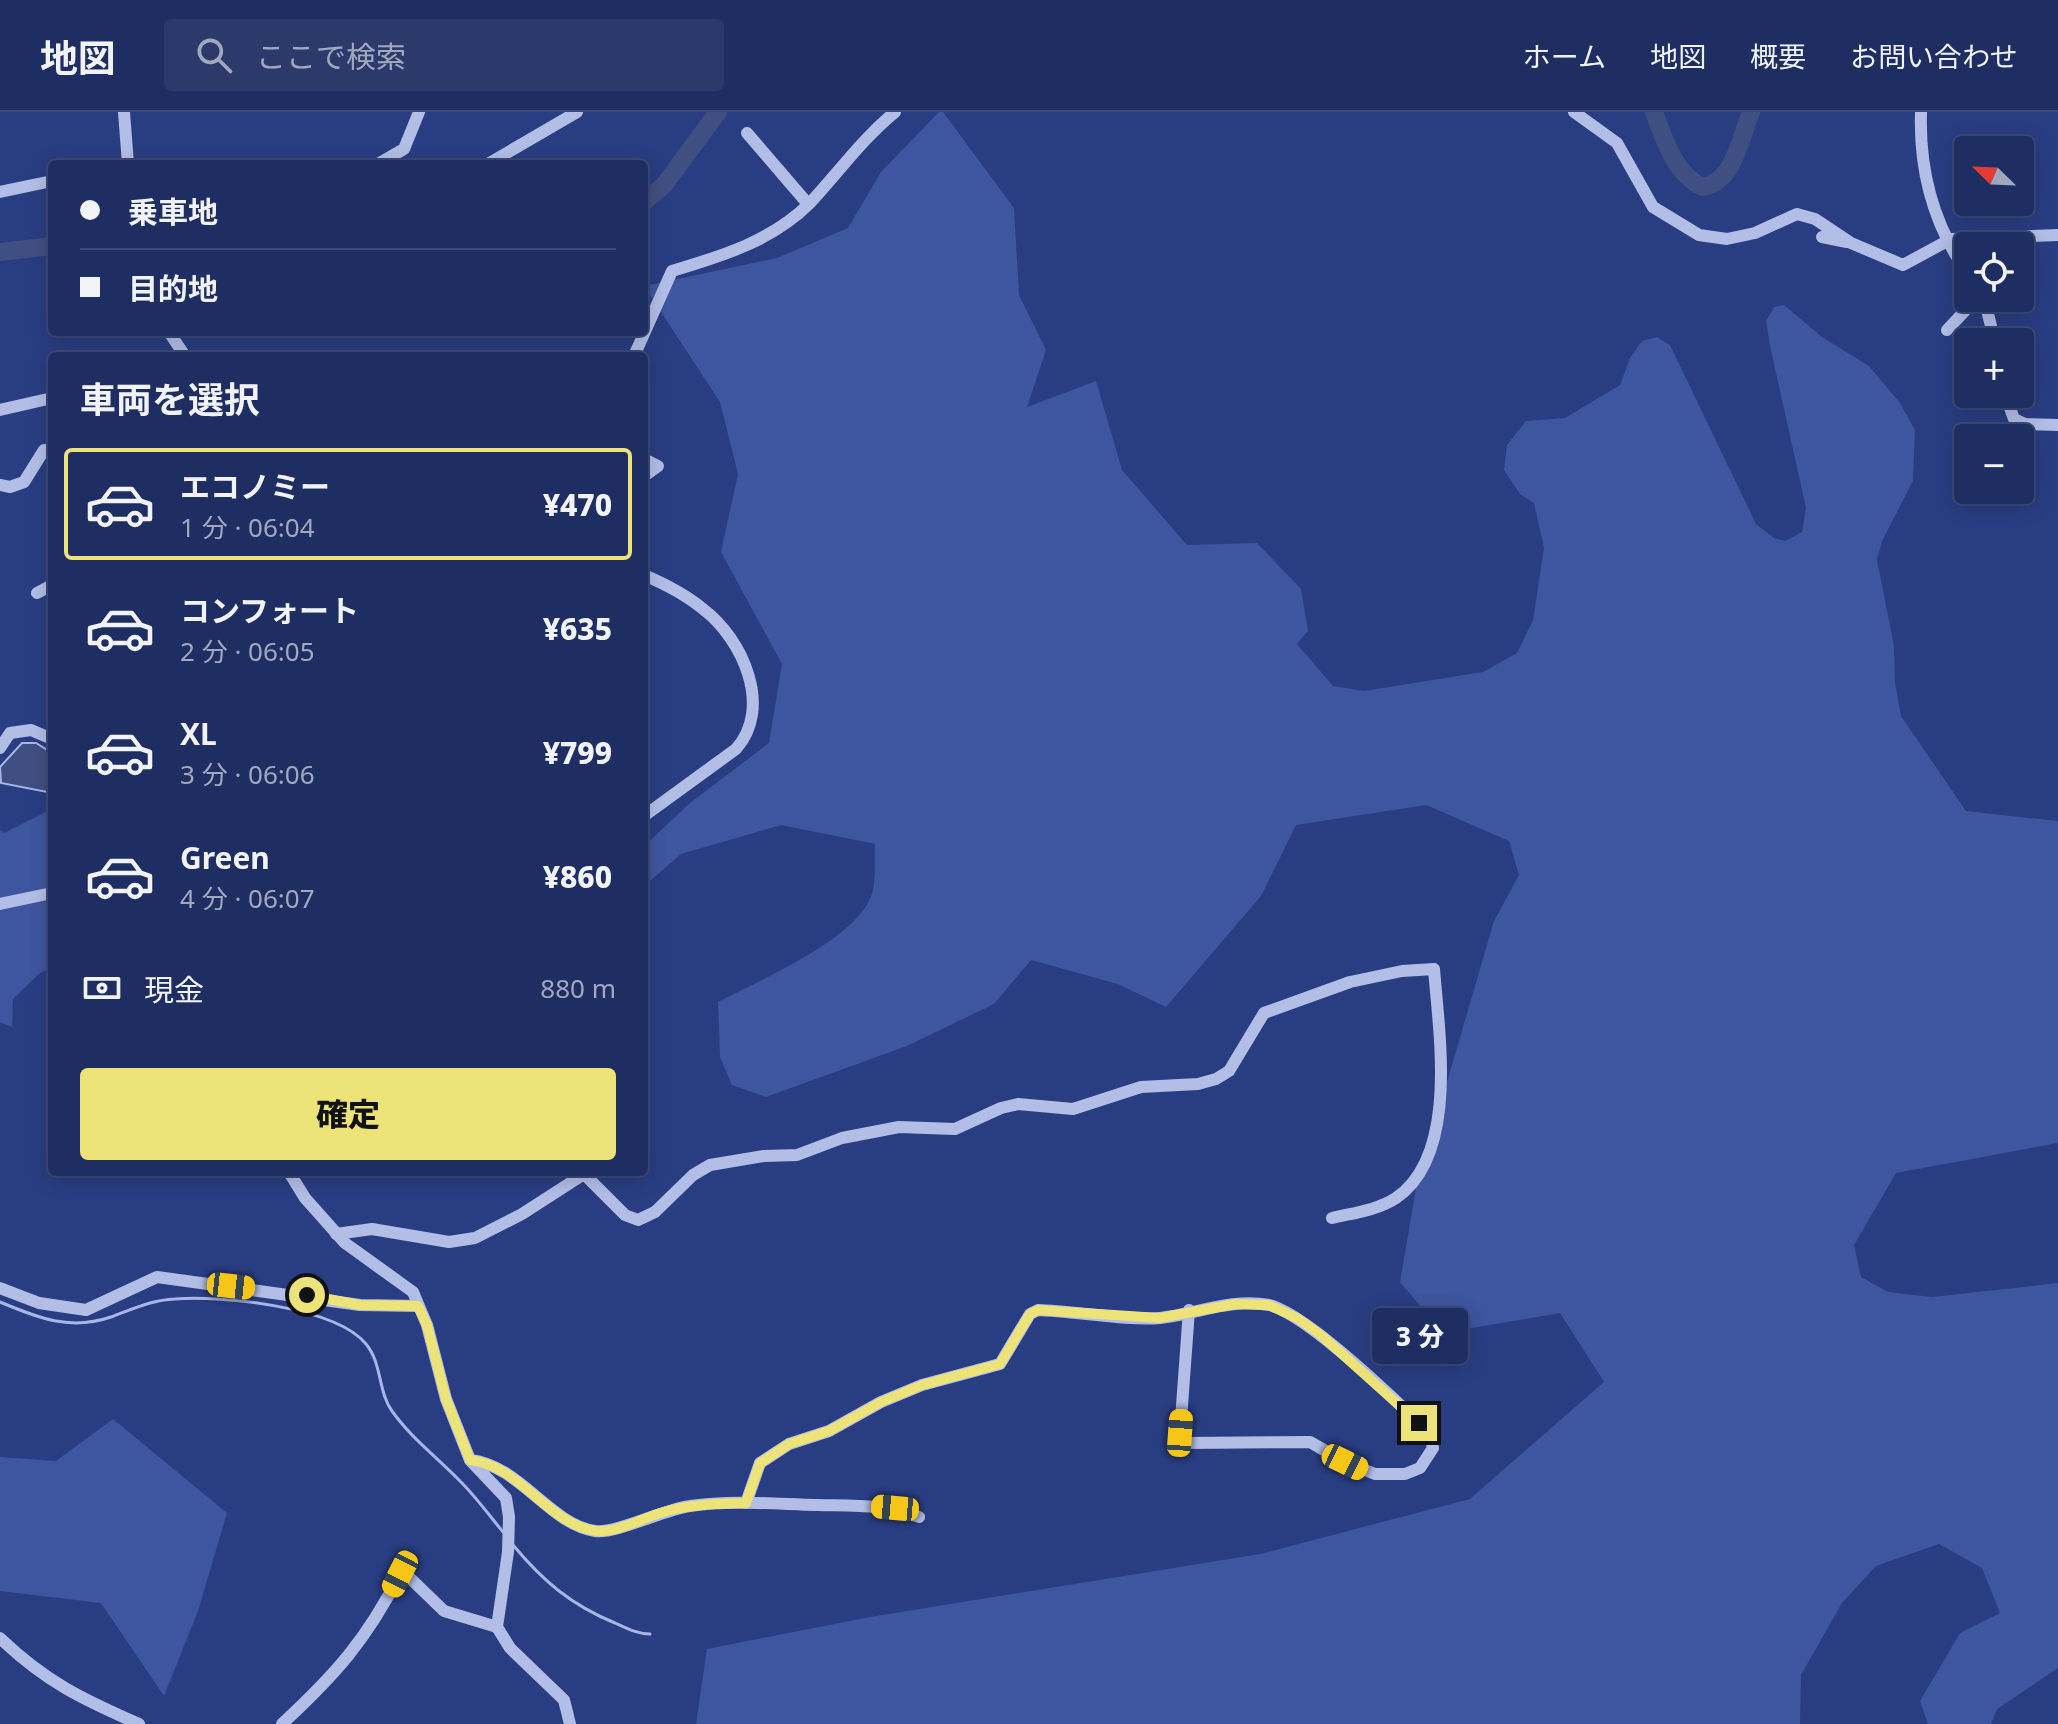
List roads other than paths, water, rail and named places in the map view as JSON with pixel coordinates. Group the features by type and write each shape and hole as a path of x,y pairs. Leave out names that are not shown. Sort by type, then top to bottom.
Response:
{"street":[{"path":"124,112 128,160"},
{"path":"385,160 404,149 419,112"},
{"path":"495,160 577,112"},
{"path":"648,325 672,271 728,255 767,236 808,204 867,134 895,112"},
{"path":"1574,112 1617,143 1653,207 1699,235 1727,239 1755,233 1797,214 1815,219 1851,243 1903,265 1956,238 2058,235"},
{"path":"1921,112 1928,182 1946,242 1954,254"},
{"path":"747,133 808,204"},
{"path":"0,192 48,182"},
{"path":"1822,237 1851,243"},
{"path":"1947,330 1964,312"},
{"path":"0,410 48,399"},
{"path":"2010,408 2014,419 2025,424 2058,425"},
{"path":"0,485 10,487 24,482 44,450 48,450"},
{"path":"648,461 658,466 648,473"},
{"path":"648,577 673,588 705,610 729,635 750,680 754,717 749,735 726,758 648,813"},
{"path":"37,593 48,587"},
{"path":"0,748 10,733 31,730 48,737"},
{"path":"0,904 48,894"},
{"path":"586,1176 625,1215 638,1220 655,1212 693,1175 710,1165 764,1156 797,1155 842,1138 899,1127 955,1129 1001,1108 1018,1104 1073,1109 1141,1087 1198,1084 1229,1071 1264,1013 1350,982 1402,971 1434,969 1440,1089 1433,1144 1421,1172 1395,1199 1332,1218"},
{"path":"291,1176 305,1198 336,1234 413,1292 427,1325 446,1399 470,1460 500,1488 509,1517 497,1627 510,1648 564,1700 570,1724"},
{"path":"336,1234 372,1229 449,1242 475,1238 522,1214 581,1176"},
{"path":"0,1288 39,1303 86,1310 157,1277 360,1305 418,1306"},
{"path":"746,1503 760,1463 768,1456 789,1444 829,1431 881,1402 922,1385 1000,1364 1030,1314 1038,1310 1159,1318 1189,1310 1235,1304 1269,1305 1297,1318 1419,1423 1430,1434 1433,1448 1420,1468 1405,1474 1375,1474 1310,1442 1184,1443 1180,1433 1189,1310"},
{"path":"470,1460 486,1461 500,1468 569,1520 595,1531 690,1506 746,1503 879,1506 919,1517"},
{"path":"282,1724 352,1656 375,1624 400,1574 410,1578 444,1611 497,1627"},
{"path":"0,1638 34,1671 79,1698 139,1724"}],"waterway":[{"path":"648,199 664,185 718,112"},
{"path":"1654,112 1678,165 1703,187 1714,183 1729,167 1751,112"},
{"path":"0,252 48,246"},
{"path":"0,1302 68,1323 96,1321 158,1301 195,1298 276,1306 330,1321 351,1331 366,1344 375,1360 384,1395 399,1421 466,1487 503,1532"},
{"path":"513,1545 535,1570 571,1600 627,1629 650,1634"}]}
